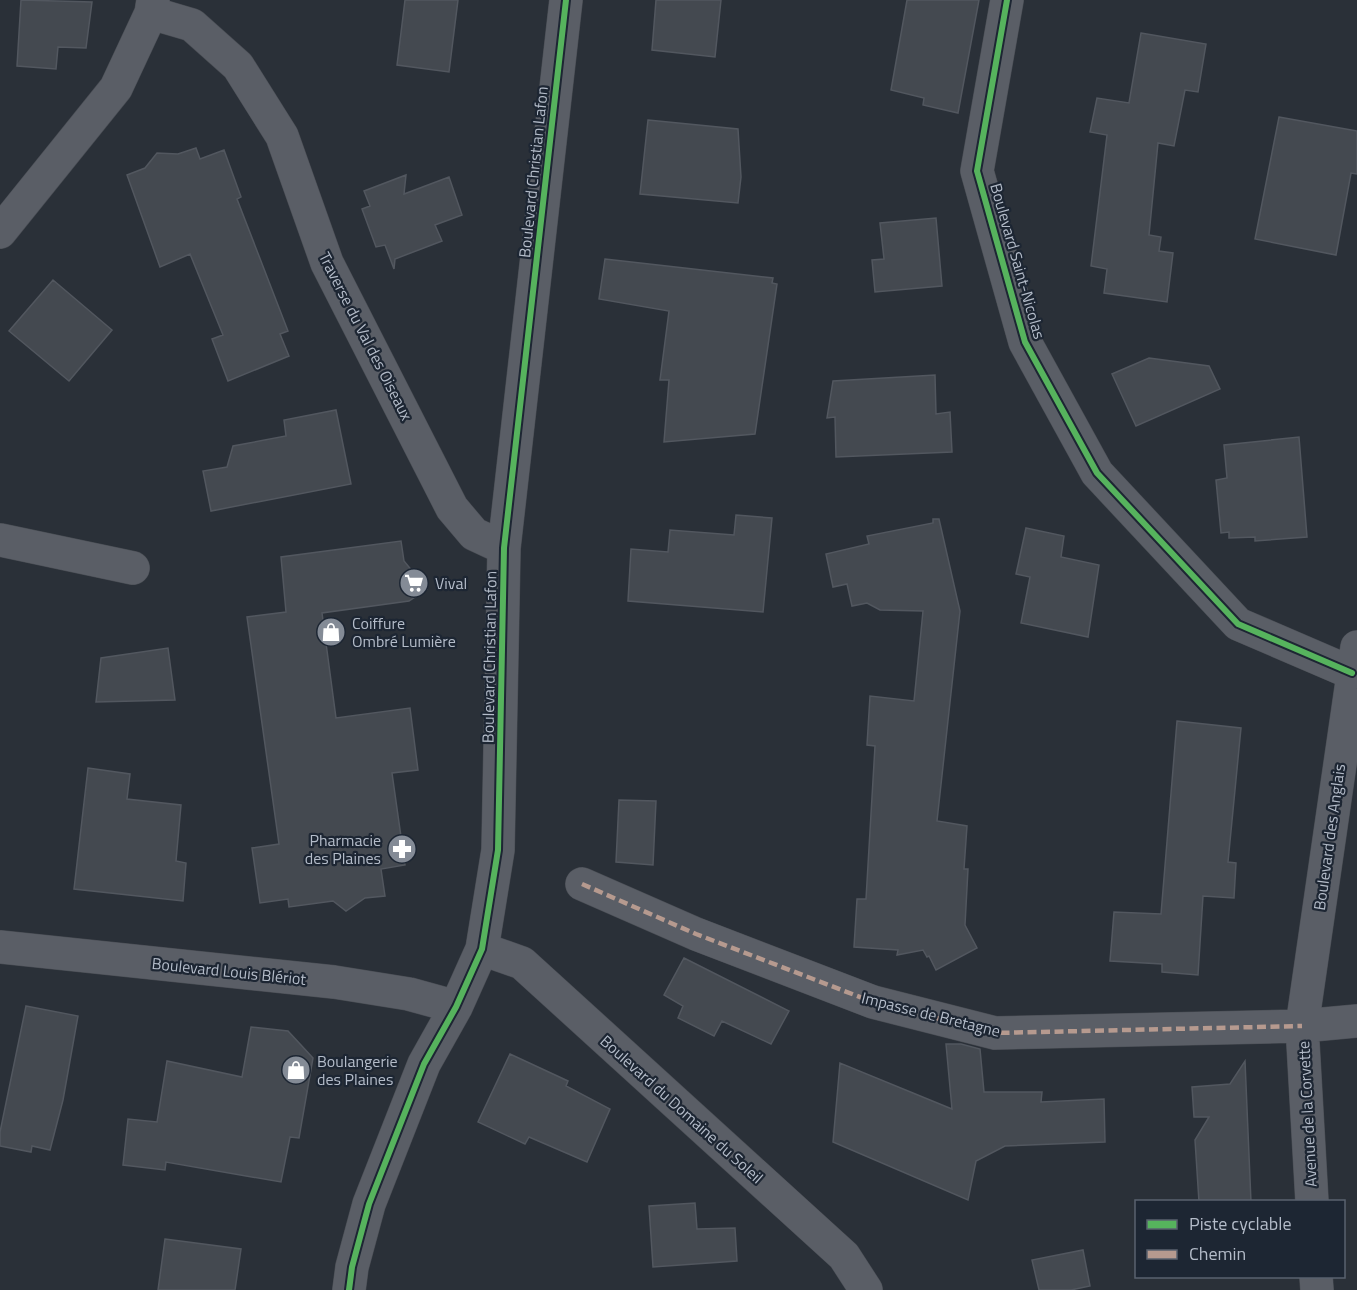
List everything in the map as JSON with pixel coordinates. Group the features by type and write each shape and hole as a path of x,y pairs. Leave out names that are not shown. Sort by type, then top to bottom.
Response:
{"street":[{"name":"Boulevard Christian Lafon","path":"350,1290 352,1267 369,1204 424,1064 456,1006 482,949 498,850 504,548 566,0"},
{"name":"Boulevard Saint-Nicolas","path":"1007,0 977,171 1025,342 1097,473 1238,624 1355,660"},
{"name":"Traverse du Val des Oiseaux","path":"152,7 192,25 238,66 282,136 327,263 392,385 452,508 474,534 504,548"},
{"path":"0,232 116,87 152,7"},
{"path":"0,540 133,568"},
{"name":"Boulevard des Anglais","path":"1302,1026 1355,660"},
{"name":"Impasse de Bretagne","path":"582,884 696,934 873,1002 995,1033 1302,1026 1357,1021"},
{"name":"Boulevard Louis Blériot","path":"0,946 334,982 409,994 456,1006"},
{"name":"Boulevard du Domaine du Soleil","path":"482,949 522,963 844,1256 866,1290"},
{"name":"Avenue de la Corvette","path":"1302,1026 1312,1200"}],"building":[{"path":"21,0 92,2 86,48 58,47 56,69 17,66"},
{"path":"405,0 458,0 449,72 397,65"},
{"path":"656,0 721,0 715,57 652,50"},
{"path":"907,0 979,0 958,113 923,105 924,98 891,90"},
{"path":"1141,33 1206,44 1198,92 1185,90 1174,146 1158,143 1149,235 1161,237 1159,251 1173,253 1167,302 1104,293 1107,269 1091,266 1107,135 1090,132 1097,98 1129,103"},
{"path":"1279,117 1357,131 1357,174 1351,173 1336,255 1255,239"},
{"path":"648,120 738,129 741,177 738,203 640,194"},
{"path":"196,148 200,159 224,150 241,197 237,199 288,331 280,334 289,356 228,381 212,339 223,335 190,254 160,267 127,175 145,168 157,153 178,154"},
{"path":"406,175 404,194 449,177 462,215 435,225 442,241 395,259 394,269 385,245 376,247 362,209 370,206 364,191"},
{"path":"936,218 942,286 875,292 872,260 884,259 880,223"},
{"path":"605,259 773,278 772,283 777,284 755,434 664,442 669,380 660,380 669,311 599,299"},
{"path":"53,280 112,330 69,381 9,331"},
{"path":"1149,358 1209,366 1220,389 1136,426 1112,374"},
{"path":"935,375 936,414 950,412 952,452 836,457 835,417 827,418 833,381"},
{"path":"336,410 351,484 211,511 203,471 227,467 233,446 286,436 284,420"},
{"path":"1299,437 1307,537 1255,541 1255,537 1229,538 1229,532 1221,533 1216,480 1227,478 1224,445"},
{"path":"736,515 772,518 763,612 628,601 631,549 668,552 670,530 734,535"},
{"path":"933,519 939,519 960,611 937,821 967,826 964,869 968,869 965,925 977,948 936,970 923,950 897,955 898,950 854,947 857,899 866,899 875,746 867,745 870,696 914,701 923,611 880,610 867,603 852,606 847,584 833,587 826,554 869,544 867,536 933,523"},
{"path":"1026,528 1064,536 1061,557 1099,565 1088,637 1021,623 1030,577 1016,574"},
{"path":"401,541 404,561 427,589 409,601 322,613 336,718 410,708 418,770 392,773 405,865 381,869 385,896 365,898 346,911 333,901 289,907 288,899 260,903 252,848 279,844 247,617 286,612 281,557"},
{"path":"168,648 175,700 96,702 101,658"},
{"path":"1177,721 1241,728 1228,862 1236,863 1234,898 1203,896 1198,975 1162,972 1162,964 1110,961 1114,912 1161,914"},
{"path":"88,768 130,774 127,799 181,805 176,861 186,863 183,901 74,889"},
{"path":"619,800 656,801 653,865 616,862"},
{"path":"684,958 789,1011 771,1044 722,1021 714,1036 678,1018 683,1006 664,995"},
{"path":"26,1006 78,1016 63,1100 50,1150 32,1146 31,1152 0,1146 0,1132"},
{"path":"251,1027 288,1031 313,1058 299,1138 290,1137 281,1182 166,1162 165,1170 123,1165 128,1119 157,1122 167,1061 242,1077"},
{"path":"946,1044 961,1044 980,1049 984,1092 1042,1092 1041,1102 1104,1099 1105,1142 1005,1146 976,1161 968,1200 833,1142 840,1063 952,1109"},
{"path":"510,1054 568,1081 566,1086 610,1109 587,1162 529,1137 525,1144 478,1122"},
{"path":"1245,1061 1251,1200 1199,1200 1195,1140 1209,1117 1194,1117 1192,1087 1230,1084"},
{"path":"695,1203 697,1229 735,1228 737,1261 653,1267 649,1206"},
{"path":"165,1239 241,1249 235,1290 158,1290"},
{"path":"1083,1250 1090,1286 1071,1290 1039,1290 1032,1260"}],"marked path":[{"path":"582,884 696,934 873,1002 995,1033 1302,1026"}],"cycle path":[{"path":"349,1290 352,1267 369,1204 424,1064 456,1007 482,949 498,850 504,548 566,0"},
{"path":"1007,0 977,171 1025,342 1097,473 1238,624 1352,673"}],"place":[{"name":"Vival","path":"414,583"},
{"name":"Coiffure Ombré Lumière","path":"331,632"},
{"name":"Pharmacie des Plaines","path":"402,849"},
{"name":"Boulangerie des Plaines","path":"296,1070"}]}
